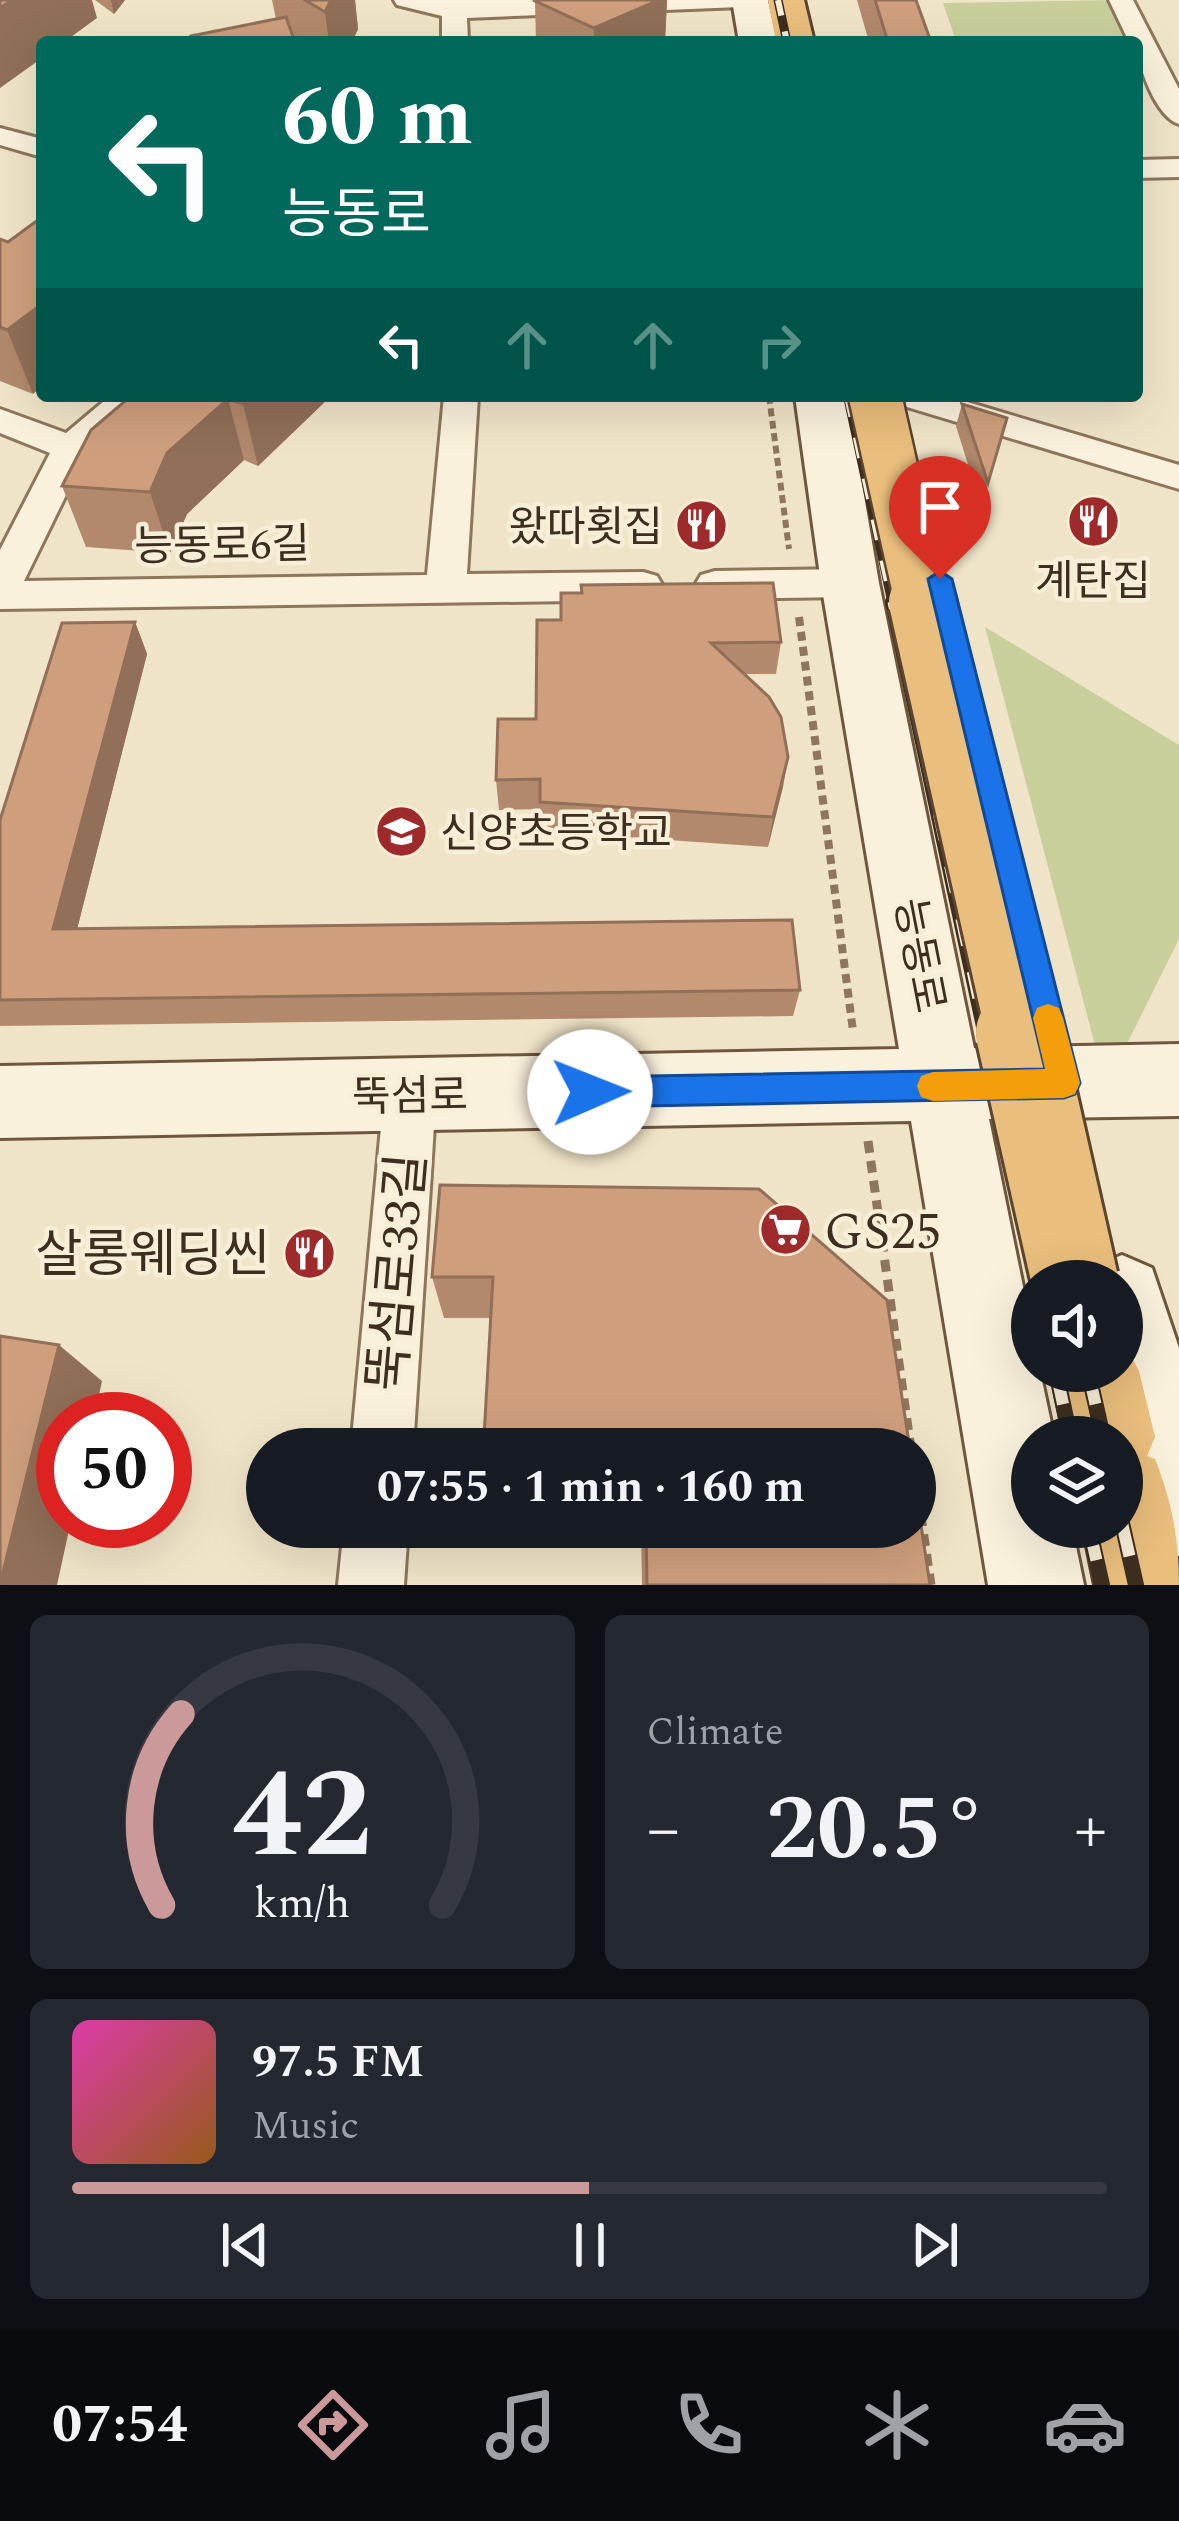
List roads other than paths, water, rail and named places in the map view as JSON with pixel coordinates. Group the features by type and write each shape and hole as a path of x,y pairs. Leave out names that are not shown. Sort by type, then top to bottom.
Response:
{"highway":[{"path":"769,0 777,36"},
{"path":"789,0 798,36"},
{"path":"854,402 1037,1260"},
{"path":"876,402 1070,1260"},
{"path":"1097,1548 1105,1585"},
{"path":"1135,1548 1143,1585"}],"main road":[{"path":"746,0 756,36"},
{"name":"능동로","path":"821,402 822,584 946,1086 1036,1585"},
{"path":"895,402 1112,1260"},
{"name":"뚝섬로","path":"0,1102 1179,1080"},
{"path":"1143,1376 1179,1510"}],"street":[{"path":"406,0 454,11 746,0"},
{"path":"1121,0 1139,36"},
{"path":"454,11 455,36"},
{"path":"1143,44 1179,116"},
{"path":"0,136 36,146"},
{"path":"1143,169 1179,167"},
{"path":"0,592 71,448 124,402"},
{"path":"446,588 461,402"},
{"path":"929,402 1179,477"},
{"path":"0,420 71,448"},
{"name":"능동로6길","path":"0,592 822,584"},
{"name":"뚝섬로33길","path":"384,1428 410,1095"},
{"path":"371,1585 374,1548"}],"railway":[{"path":"778,0 786,36"},
{"path":"849,402 893,605"},
{"path":"868,402 914,605"},
{"path":"892,602 985,1036"},
{"path":"914,602 1012,1036"},
{"path":"984,1033 1033,1260"},
{"path":"1011,1033 1062,1260"},
{"path":"1060,1392 1066,1416"},
{"path":"1093,1392 1098,1416"},
{"path":"1094,1548 1102,1585"},
{"path":"1128,1548 1136,1585"}],"place":[{"name":"계탄집","path":"1093,521"},
{"name":"왔따횟집","path":"702,526"},
{"name":"신양초등학교","path":"401,832"},
{"name":"GS25","path":"785,1230"},
{"name":"살롱웨딩씬","path":"309,1253"}]}
